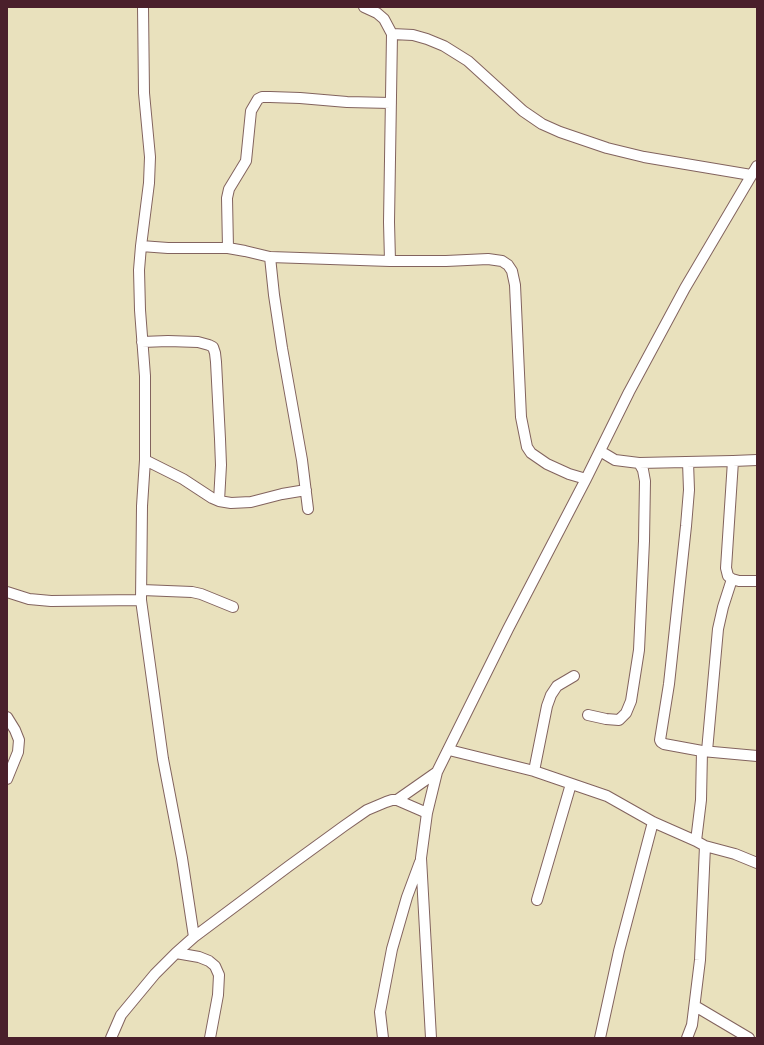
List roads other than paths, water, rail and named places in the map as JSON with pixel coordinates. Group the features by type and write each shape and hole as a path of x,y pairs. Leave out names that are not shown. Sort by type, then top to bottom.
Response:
{"street":[{"path":"143,7 144,93 150,157 149,183 140,246 140,310 145,376 145,460 142,506 142,595 163,759 182,858 194,937"},
{"path":"364,7 377,13 384,19 392,34 389,222 390,261"},
{"path":"392,34 413,35 428,39 444,46 468,61 522,111 542,124 560,132 607,148 644,157 751,175"},
{"path":"228,248 227,198 229,189 246,161 251,111 258,99 262,97 277,97 347,102 391,103"},
{"path":"432,1038 421,858 427,813 437,772 508,630 586,480 629,392 685,288 757,166"},
{"path":"140,246 168,248 228,248 270,257 390,261 488,259 502,261 508,265 512,271 515,285 521,417 527,447 531,453 547,464 586,480"},
{"path":"270,257 274,295 302,460 308,509"},
{"path":"142,342 198,342 213,347 217,377 221,465 219,501"},
{"path":"600,451 615,460 639,463 757,460"},
{"path":"145,460 183,479 219,501 231,503 251,502 282,494 306,490"},
{"path":"733,461 726,568 728,576 732,579 739,581 757,581"},
{"path":"688,462 689,490 686,526 669,684 660,740 664,744 705,751 757,756"},
{"path":"588,715 619,720 626,714 631,701 639,650 644,541 645,481 643,470 639,463"},
{"path":"687,1038 692,1025 700,960 700,800 718,629 732,579"},
{"path":"7,592 29,599 51,602 192,592 201,594 233,607"},
{"path":"534,771 547,706 551,695 557,686 574,676"},
{"path":"7,717 15,730 18,740 18,752 7,779"},
{"path":"448,750 534,771 607,796 653,822 701,844 735,854 757,863"},
{"path":"110,1038 121,1016 155,974 194,937 367,810 386,802 397,800 437,772"},
{"path":"537,900 571,784"},
{"path":"397,800 427,813"},
{"path":"600,1038 621,944 653,822"},
{"path":"384,1038 380,1012 392,949 407,897 421,858"},
{"path":"176,953 199,957 209,961 215,966 219,976 218,995 210,1038"},
{"path":"695,1006 749,1038"}]}
